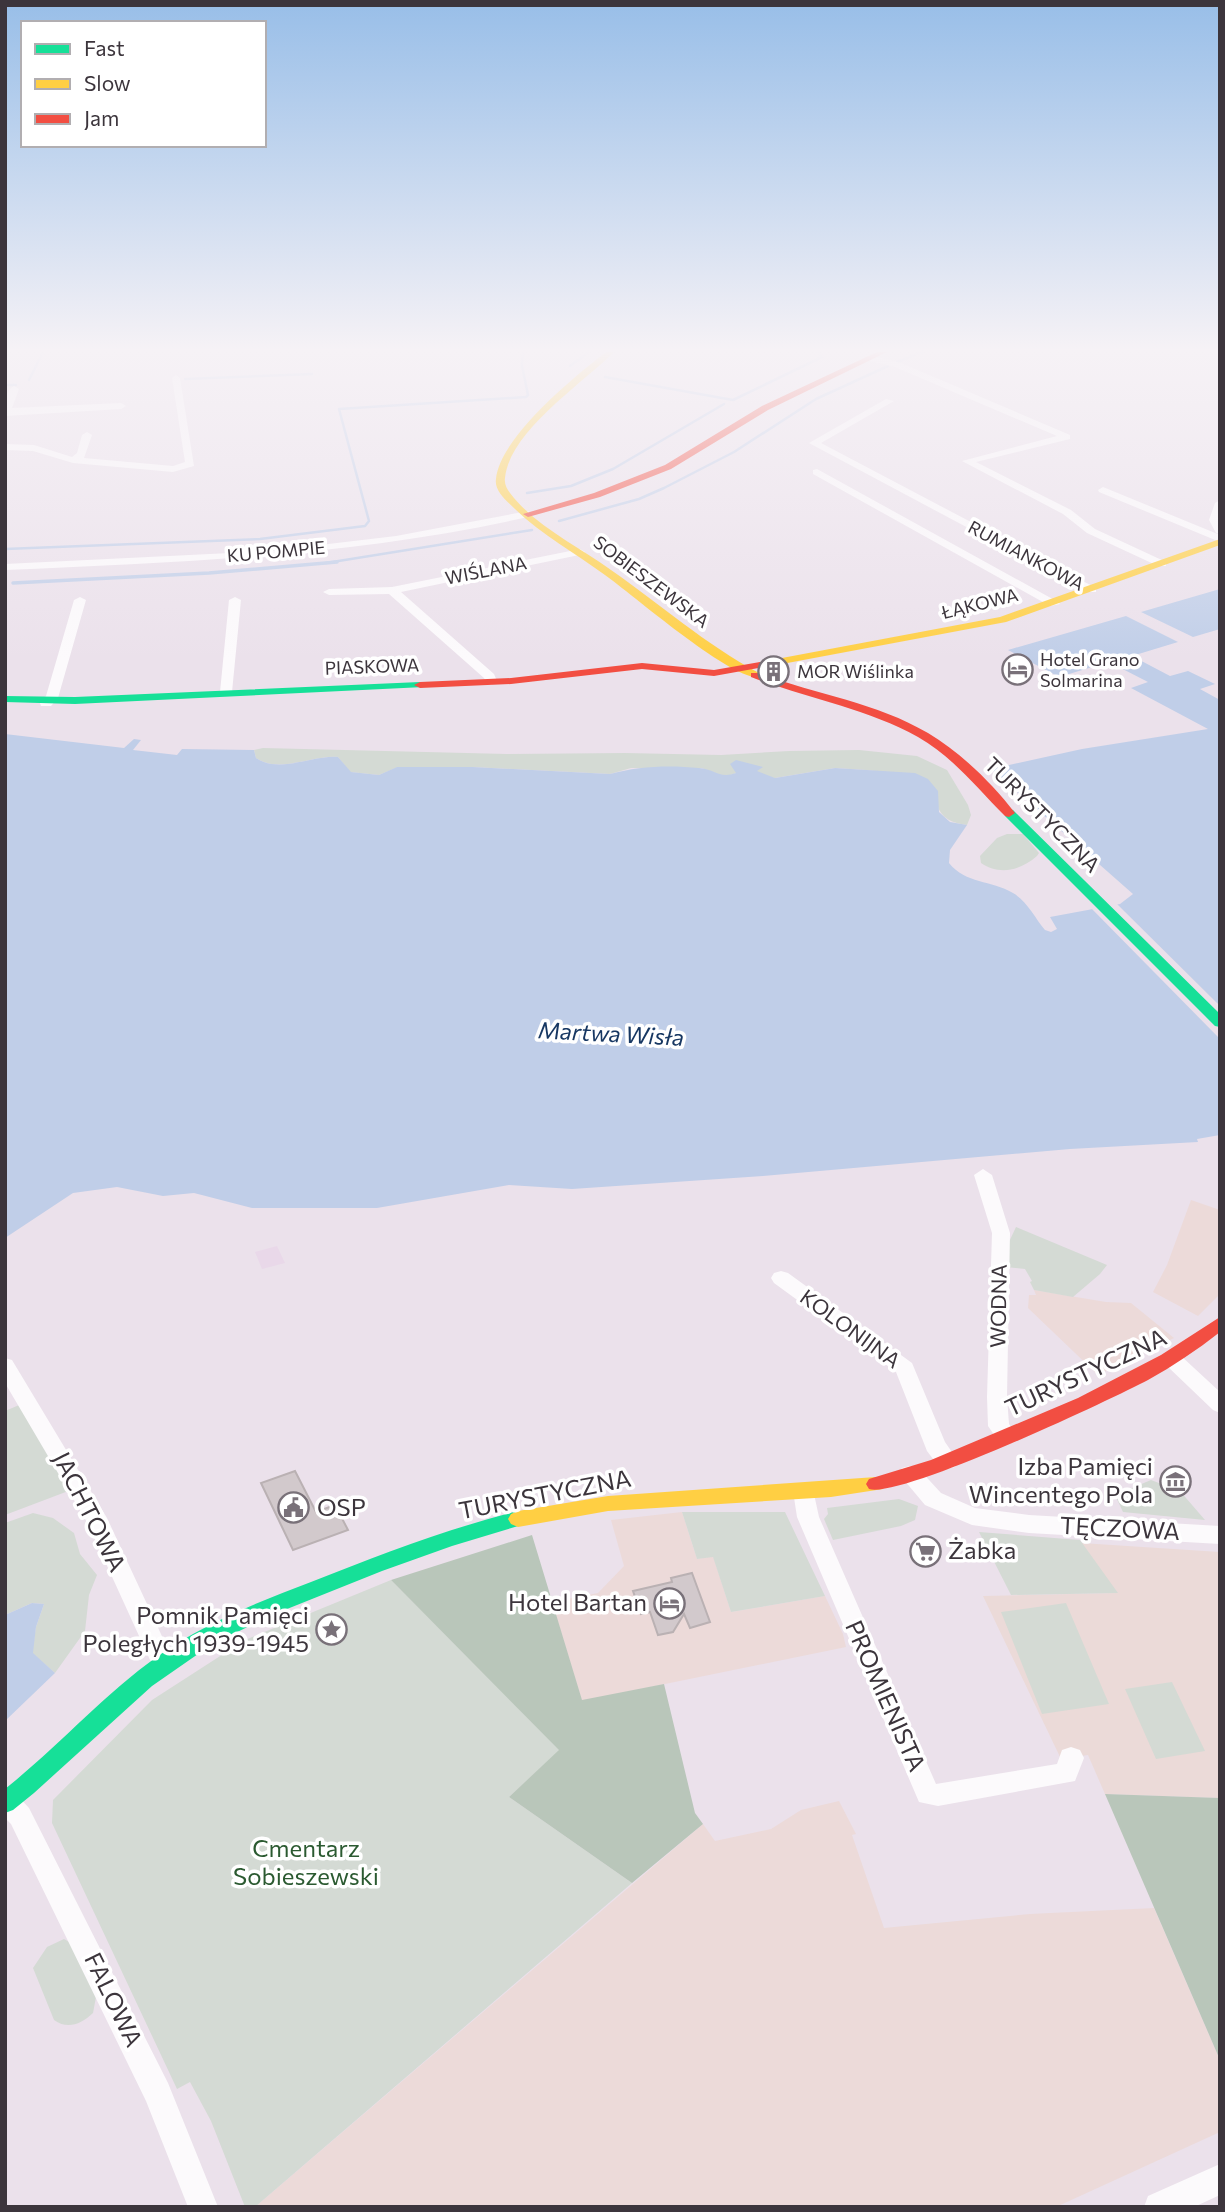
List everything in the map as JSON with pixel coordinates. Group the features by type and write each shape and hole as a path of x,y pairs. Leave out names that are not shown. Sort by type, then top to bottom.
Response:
{"main road":[{"name":"SOBIESZEWSKA","path":"511,455 500,479 503,489 513,502 708,649 740,668 789,689 890,719 928,737 954,757"},
{"path":"528,514 597,495 668,467 687,455"},
{"name":"ŁĄKOWA","path":"740,668 1011,618 1220,541"},
{"name":"PIASKOWA","path":"5,699 46,703 100,702 226,692 491,681 642,666 705,673 740,668"},
{"name":"TURYSTYCZNA","path":"954,757 1220,1023"},
{"name":"TURYSTYCZNA","path":"6,1803 48,1770 167,1662 232,1624 271,1606 457,1535 563,1510 643,1498 804,1491 884,1482 947,1461 1100,1396 1172,1360 1220,1323"}],"street":[{"path":"57,455 73,460 173,469 190,464 189,455"},
{"path":"73,460 82,455"},
{"name":"RUMIANKOWA","path":"837,455 1092,590"},
{"path":"988,455 972,459 968,461 969,464 1067,512 1091,531 1162,564"},
{"path":"817,472 1054,604"},
{"path":"1103,490 1220,541"},
{"path":"1220,503 1214,520 1220,531"},
{"name":"KU POMPIE","path":"5,565 177,560 294,551 396,539 528,514"},
{"name":"WIŚLANA","path":"329,592 392,590 580,552"},
{"path":"392,590 490,677 491,681"},
{"path":"46,703 52,698 80,600"},
{"path":"226,692 235,600"},
{"name":"WODNA","path":"983,1175 1001,1233 997,1397 999,1426 1007,1436"},
{"name":"KOLONIJNA","path":"781,1278 905,1368 934,1445 947,1461"},
{"path":"1172,1360 1220,1405"},
{"name":"JACHTOWA","path":"5,1365 74,1478 158,1653 167,1662"},
{"name":"TĘCZOWA","path":"910,1474 933,1499 972,1516 1029,1524 1220,1535"},
{"name":"PROMIENISTA","path":"804,1491 812,1526 929,1794 938,1795 1066,1773 1071,1758"},
{"name":"FALOWA","path":"6,1803 26,1827 120,2013 158,2093 203,2207"},
{"path":"1159,2207 1220,2179"}],"shaded area":[{"path":"1191,1200 1220,1210 1220,1294 1198,1316 1153,1292 1167,1265"},
{"path":"277,1246 285,1263 262,1269 255,1252"},
{"path":"1034,1290 1106,1302 1131,1303 1174,1338 1098,1375 1028,1308 1029,1295 1036,1295"},
{"path":"682,1512 697,1559 713,1556 731,1612 825,1596 843,1634 846,1647 582,1701 552,1602 598,1593 624,1566 611,1520"},
{"path":"1081,1543 1220,1552 1220,1798 1105,1794 1088,1755 1061,1759 983,1596 1117,1593"},
{"path":"839,1801 856,1834 852,1835 884,1928 1030,1914 1154,1908 1220,2060 1220,2132 1056,2207 255,2207 703,1824 715,1841 771,1829 801,1810"}],"green space":[{"path":"263,748 507,754 721,755 859,750 917,756 947,770 971,815 967,825 952,821 941,813 937,804 890,773 866,770 835,768 775,778 736,773 725,777 702,768 631,768 610,774 473,767 398,767 379,775 350,772 338,757 286,764 265,762 256,758 254,750"},
{"path":"1007,834 1023,834 1039,853 1024,865 1010,870 996,869 981,863 980,856 997,838"},
{"path":"1016,1227 1107,1265 1073,1297 1034,1290 1025,1269 1005,1267 1008,1244"},
{"path":"24,1403 71,1490 5,1515 5,1411"},
{"path":"1151,1480 1180,1491 1205,1520 1123,1512 1115,1495"},
{"path":"899,1499 918,1506 915,1520 901,1526 833,1540 824,1519 828,1514 827,1508"},
{"path":"682,1512 785,1512 825,1596 731,1612 713,1557 697,1559"},
{"path":"33,1513 53,1518 74,1533 80,1554 97,1575 89,1595 85,1631 55,1673 32,1653 36,1627 44,1604 32,1603 5,1615 5,1523"},
{"path":"979,1532 1080,1540 1118,1593 1011,1595"},
{"path":"532,1535 582,1700 664,1684 695,1813 703,1824 632,1883 509,1797 559,1750 391,1580"},
{"name":"Cmentarz Sobieszewski","path":"391,1580 560,1750 509,1797 632,1883 255,2207 245,2207 211,2121 190,2082 177,2089 52,1823 53,1800 152,1700 245,1640"},
{"path":"1066,1603 1109,1704 1042,1714 1001,1612"},
{"path":"1172,1682 1205,1751 1156,1759 1125,1689"},
{"path":"1105,1794 1220,1798 1220,2060"},
{"path":"64,1939 71,1943 96,1997 93,2013 79,2023 69,2025 54,2020 33,1968 47,1947"}],"water":[{"path":"1220,589 1220,629 1193,637 1141,612"},
{"name":"Martwa Wisła","path":"1126,616 1178,642 1132,656 1170,676 1188,671 1215,684 1200,689 1220,700 1220,1135 1197,1139 1198,1142 1070,1149 763,1176 572,1189 509,1185 377,1208 252,1208 194,1193 163,1196 117,1187 73,1193 5,1238 5,734 124,748 134,739 141,740 133,750 177,755 182,749 254,750 256,758 275,764 338,757 351,772 379,775 397,767 473,767 610,774 665,766 704,769 725,775 736,773 730,764 736,760 763,767 757,771 775,778 835,768 915,773 928,779 938,791 939,812 950,822 967,825 950,850 949,863 963,875 1018,896 1045,930 1051,932 1057,929 1050,917 1120,904 1133,894 991,769 1082,749 1208,729 1131,688 1148,682 1109,662 1059,677 1008,650"},
{"path":"32,1603 44,1604 36,1627 33,1653 55,1673 5,1721 5,1615"}],"pier":[{"path":"1115,902 1220,1006 1220,1039 1089,906"}],"building":[{"name":"OSP","path":"295,1471 316,1512 335,1505 348,1530 293,1550 261,1483"},
{"name":"Hotel Bartan","path":"692,1573 710,1622 690,1628 684,1614 673,1632 658,1635 650,1612 641,1614 633,1591 672,1582 671,1578"}],"waterway":[{"path":"5,549 260,539 365,526 369,521 351,455"},
{"path":"527,493 571,486 613,469 637,455"},
{"path":"559,521 639,499 728,455"},
{"path":"327,563 532,530"},
{"path":"327,563 337,562"},
{"path":"13,583 209,573 327,563"}],"traffic: fast":[{"path":"5,699 75,701 420,685"},
{"path":"1009,813 1220,1023"},
{"path":"5,1803 144,1679 203,1639 264,1609 375,1566 445,1540 518,1519"}],"traffic: slow":[{"path":"510,455 500,479 507,496 520,509 698,641 755,675"},
{"path":"760,665 1002,620 1220,542"},
{"path":"518,1519 608,1504 786,1493 876,1484"}],"traffic: jam":[{"path":"528,514 597,495 668,467 687,455"},
{"path":"420,685 511,681 642,666 714,673 760,665"},
{"path":"755,675 901,723 953,756 1009,813"},
{"path":"876,1484 938,1465 1085,1403 1141,1375 1220,1323"}],"place":[{"name":"Hotel Grano Solmarina","path":"1017,670"},
{"name":"MOR Wiślinka","path":"774,672"},
{"name":"Izba Pamięci Wincentego Pola","path":"1176,1481"},
{"name":"OSP","path":"294,1508"},
{"name":"Żabka","path":"925,1551"},
{"name":"Hotel Bartan","path":"670,1603"},
{"name":"Pomnik Pamięci Poległych 1939-1945","path":"332,1630"}]}
